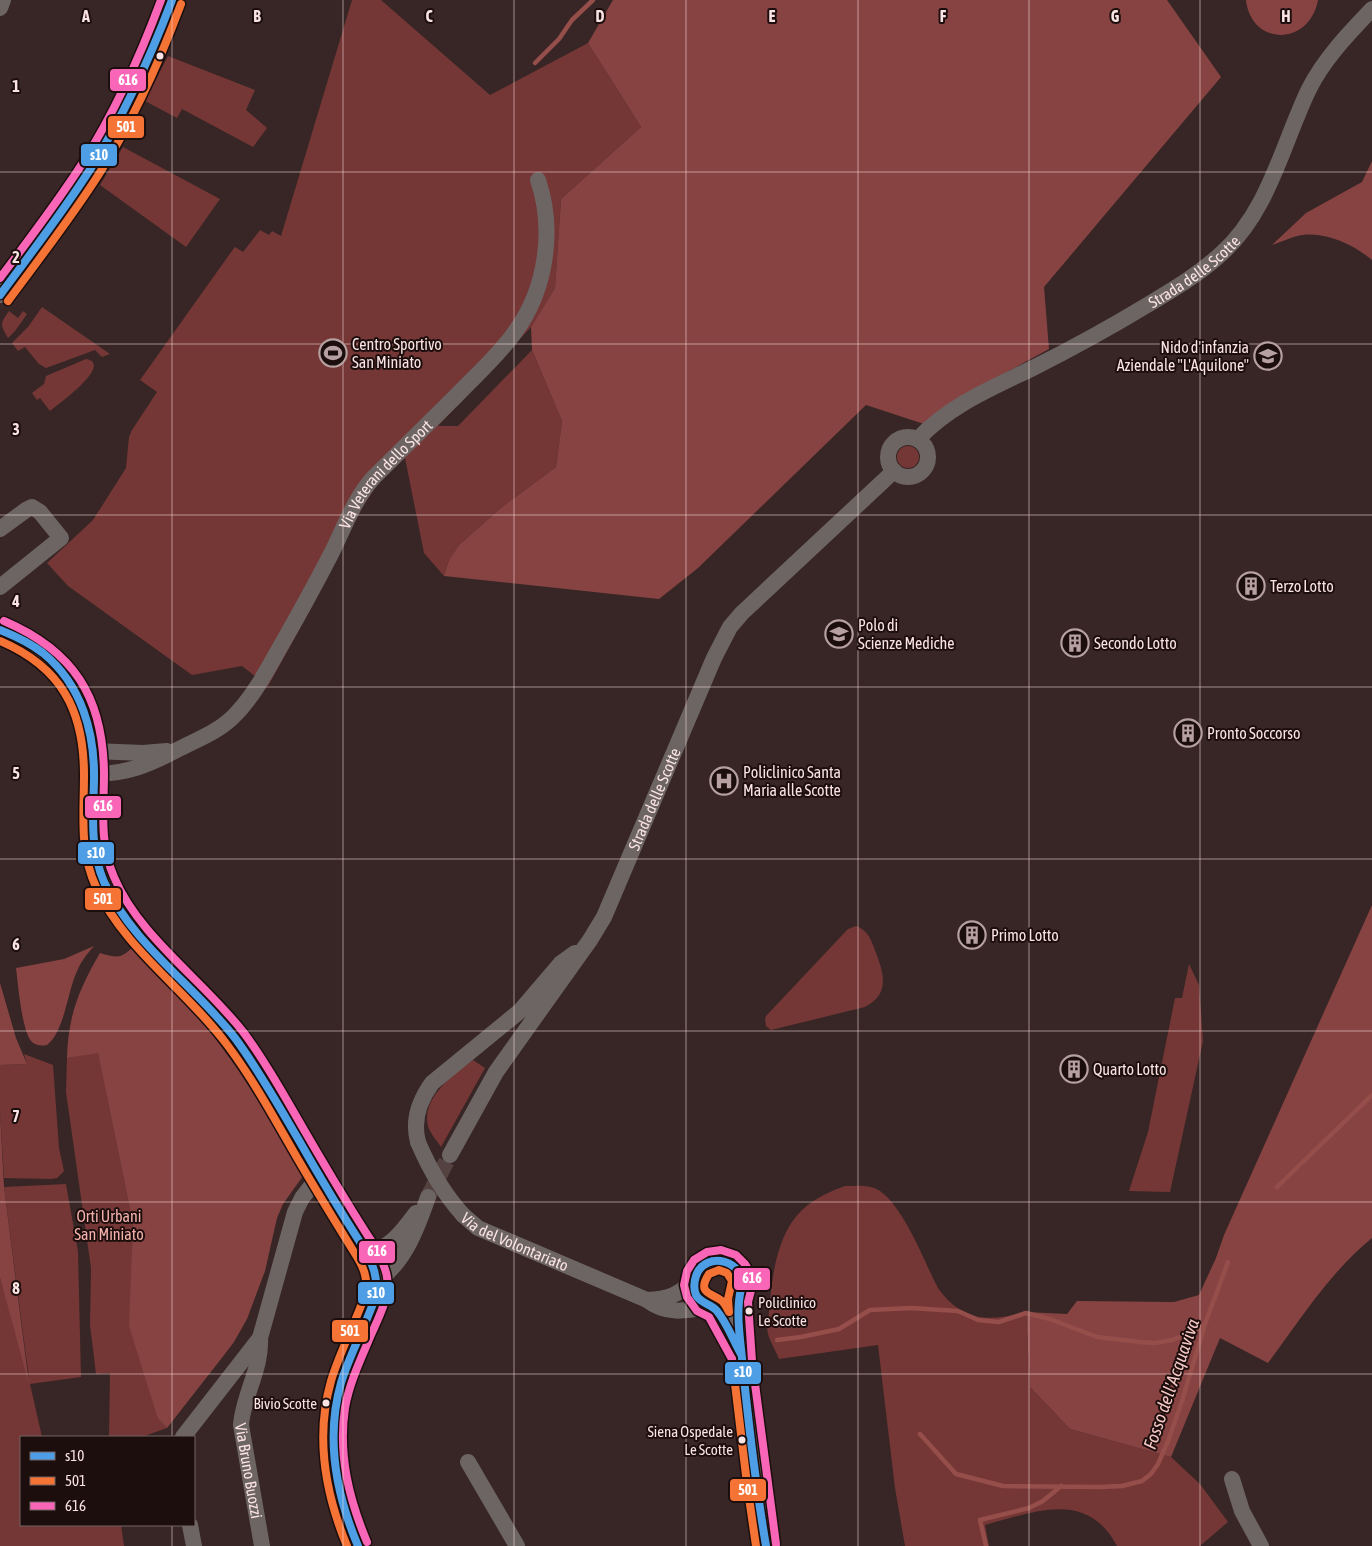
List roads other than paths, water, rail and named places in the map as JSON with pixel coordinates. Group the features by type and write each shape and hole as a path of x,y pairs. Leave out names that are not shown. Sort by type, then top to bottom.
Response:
{"main road":[{"path":"738,1298 725,1308 712,1308 701,1302 694,1288 694,1280 704,1264 716,1260 725,1261 734,1266 742,1278 742,1286 738,1298 740,1354 766,1546"},
{"path":"712,1308 740,1354"}],"street":[{"path":"0,8 3,0"},
{"name":"Strada delle Scotte","path":"918,439 928,428 952,409 1117,324 1187,281 1221,254 1240,234 1264,196 1318,73 1351,31 1372,9"},
{"path":"131,96 154,47"},
{"path":"84,177 110,135"},
{"name":"Via Veterani dello Sport","path":"94,774 121,773 138,768 179,749 212,733 246,703 265,675 312,590 334,549 353,506 363,490 499,351 521,324 537,289 545,256 546,217 538,180"},
{"path":"39,241 58,215"},
{"path":"0,295 11,280"},
{"path":"912,436 918,439 928,452 927,463 925,468 916,476 904,477 894,471 888,460 890,447 899,438 912,436"},
{"name":"Strada delle Scotte","path":"450,1155 478,1102 508,1054 599,928 714,658 730,627 742,613 894,471"},
{"path":"0,529 32,507 40,512 61,538 0,587"},
{"path":"0,630 19,638 42,652 69,679 85,710 92,734 94,751 93,841 99,868 110,892 146,943 215,1014 234,1038 274,1098 367,1255 376,1274 375,1298 341,1384 334,1419 333,1448 336,1476 342,1505 358,1546"},
{"name":"Via Veterani dello Sport","path":"94,751 143,753 179,749"},
{"name":"Via del Volontariato","path":"584,949 570,955 561,963 526,1006 477,1048 438,1077 418,1108 416,1120 418,1142 447,1195 463,1216 478,1228 647,1300 657,1307 674,1311 712,1308"},
{"name":"Via del Volontariato","path":"477,1048 502,1045 506,1047 508,1054"},
{"name":"Via Bruno Buozzi","path":"262,1546 241,1426 244,1408 260,1351 260,1338 295,1212 302,1198 319,1176"},
{"path":"367,1255 386,1247 394,1241 428,1197 415,1232 406,1248 393,1268 377,1282"},
{"path":"647,1300 672,1296 681,1292 694,1280"},
{"name":"Via Bruno Buozzi","path":"184,1436 260,1338"},
{"path":"468,1462 517,1546"},
{"path":"1232,1479 1242,1511 1261,1546"},
{"path":"190,1526 194,1546"}],"waterway":[{"path":"535,63 559,39 572,20 593,0"},
{"name":"Fosso dell'Acquaviva","path":"1277,1187 1372,1095"},
{"name":"Fosso dell'Acquaviva","path":"920,1434 956,1474 1003,1486 1100,1487 1122,1486 1142,1481 1151,1474 1158,1464 1168,1441 1205,1324 1228,1262"},
{"path":"777,1340 839,1329 870,1310 911,1308 958,1311 978,1320 999,1322 1026,1313 1050,1319 1097,1337 1155,1343 1172,1340 1205,1324"},
{"path":"986,1546 980,1520 1029,1508 1043,1501 1061,1486"}],"tunnel":[{"path":"154,47 170,5"},
{"path":"110,135 131,96"},
{"path":"58,215 84,177"},
{"path":"11,280 39,241"},
{"path":"428,1197 450,1155"}],"place":[{"name":"Centro Sportivo San Miniato","path":"333,353"},
{"name":"Nido d'infanzia Aziendale \"L'Aquilone\"","path":"1268,356"},
{"name":"Terzo Lotto","path":"1251,586"},
{"name":"Polo di Scienze Mediche","path":"839,634"},
{"name":"Secondo Lotto","path":"1075,643"},
{"name":"Pronto Soccorso","path":"1188,733"},
{"name":"Policlinico Santa Maria alle Scotte","path":"724,781"},
{"name":"Primo Lotto","path":"972,935"},
{"name":"Quarto Lotto","path":"1074,1069"},
{"name":"Policlinico Le Scotte","path":"749,1311"},
{"name":"Bivio Scotte","path":"326,1403"},
{"name":"Siena Ospedale Le Scotte","path":"742,1440"}],"park label":[{"name":"Orti Urbani San Miniato","path":"109,1225"}]}
